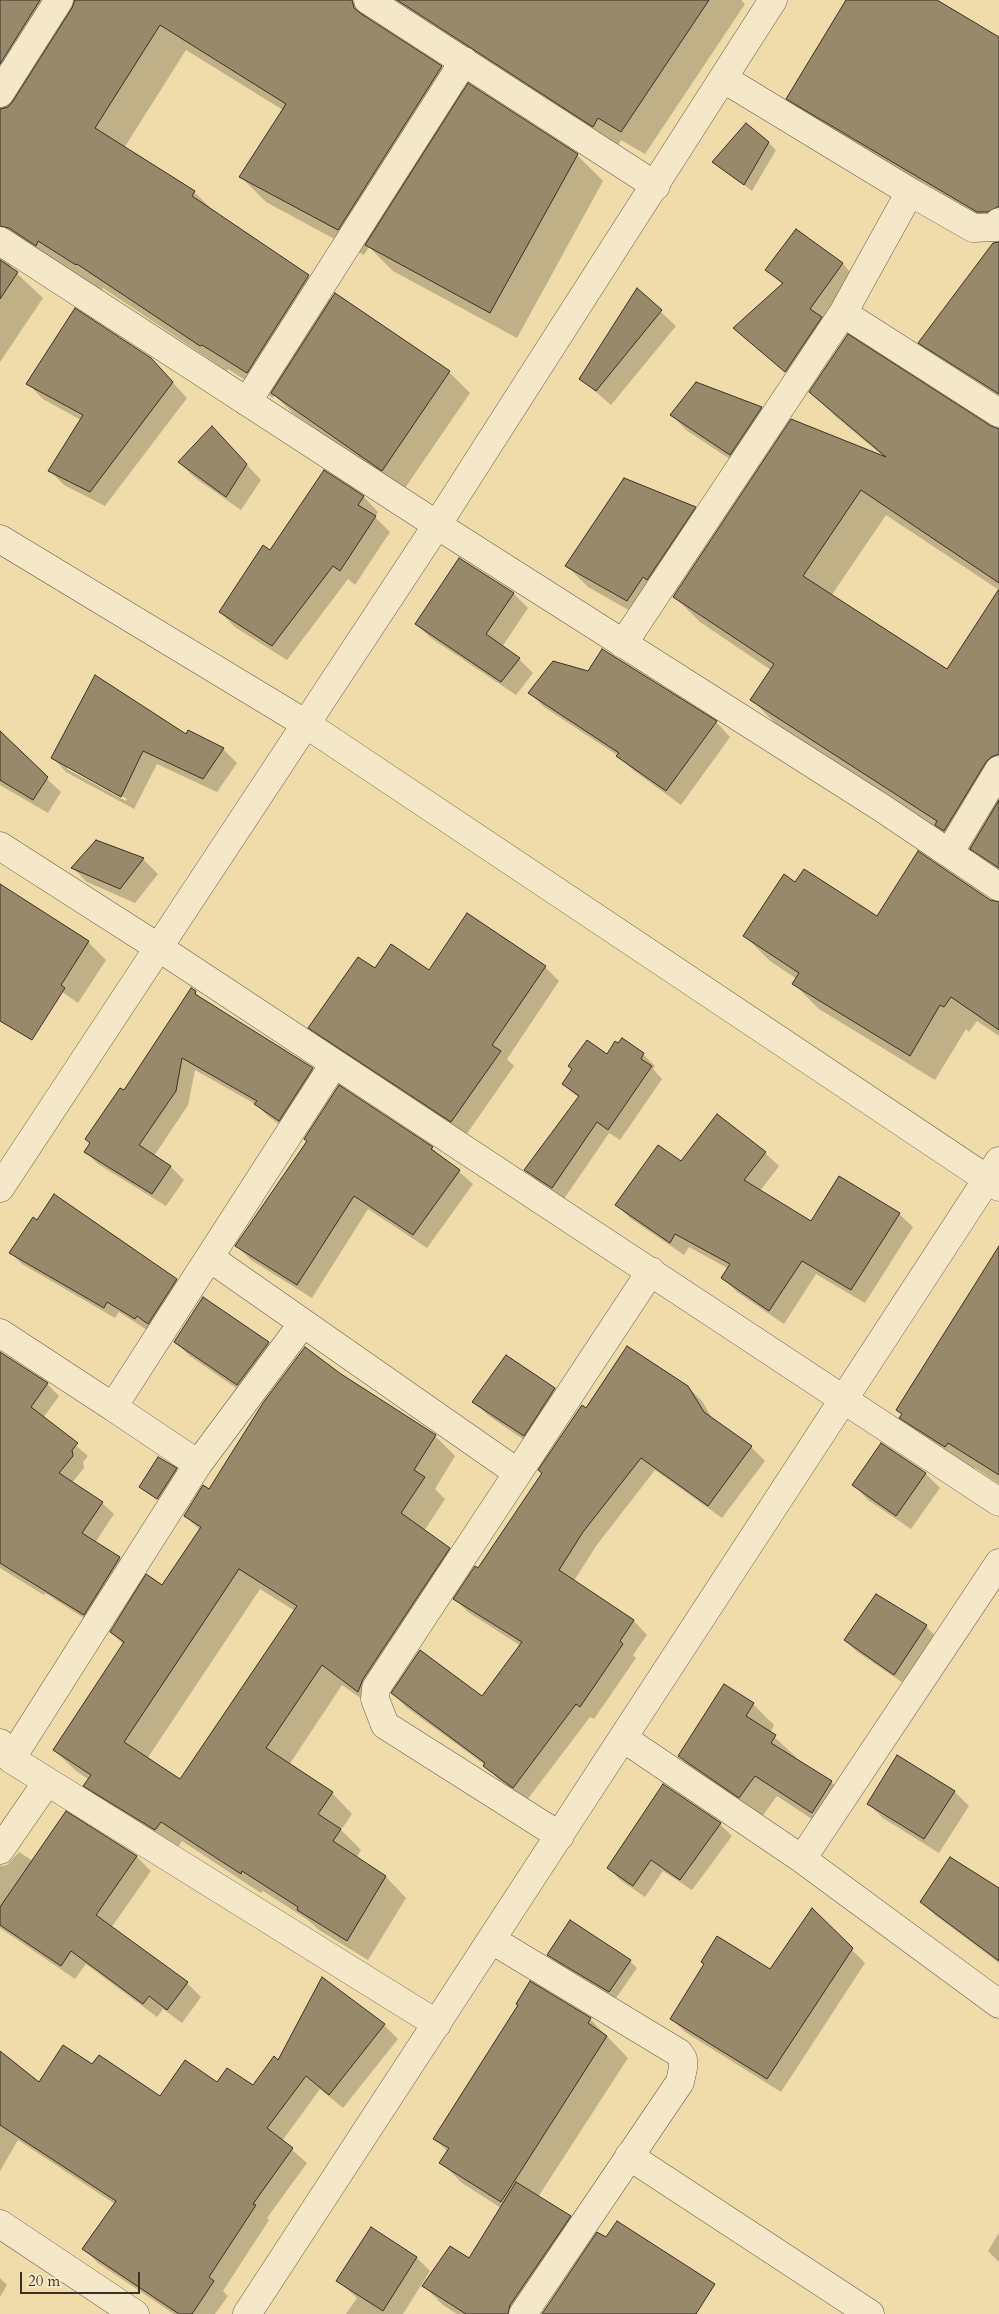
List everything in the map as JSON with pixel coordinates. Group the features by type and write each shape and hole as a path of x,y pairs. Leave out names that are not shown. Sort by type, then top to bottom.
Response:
{"street":[{"path":"0,93 59,0"},
{"path":"368,0 656,186"},
{"path":"0,1188 437,525 656,186 701,109 724,79 772,0"},
{"path":"247,402 464,61"},
{"path":"724,79 973,228 996,227 999,222"},
{"path":"623,644 843,313 910,192"},
{"path":"0,242 437,525 882,808 999,887"},
{"path":"843,313 999,413"},
{"path":"0,539 306,724 995,1176 844,1401 247,2314"},
{"path":"949,853 999,770"},
{"path":"0,846 159,948 651,1271 844,1401 999,1502"},
{"path":"113,1407 334,1064"},
{"path":"210,1258 518,1473"},
{"path":"560,1836 385,1725 378,1711 375,1699 376,1688 651,1271"},
{"path":"303,1324 198,1464 5,1751 47,1782 437,2024"},
{"path":"0,1333 198,1464"},
{"path":"802,1859 999,1564"},
{"path":"624,1738 802,1859 999,2004"},
{"path":"0,1850 47,1782"},
{"path":"492,1940 678,2053 683,2059 680,2082 522,2314"},
{"path":"629,2156 870,2314"},
{"path":"0,2224 135,2314"}],"building":[{"path":"0,0 40,0 0,64"},
{"path":"75,0 352,0 354,8 360,13 442,66 338,230 239,177 286,104 160,25 95,128 195,191 192,196 309,275 247,373 202,345 200,346 77,264 38,241 36,246 9,228 0,226 0,109 8,107 13,101 72,8"},
{"path":"397,0 709,0 621,132 598,118 593,127"},
{"path":"846,0 937,0 999,37 999,206 988,212 977,212 786,99"},
{"path":"468,83 578,154 490,313 365,245"},
{"path":"746,123 769,142 744,185 712,162"},
{"path":"796,229 843,263 810,309 822,317 785,372 733,328 783,283 765,270"},
{"path":"999,242 999,394 918,343 993,243"},
{"path":"0,260 18,272 0,299"},
{"path":"637,288 662,310 596,391 579,379"},
{"path":"335,293 450,371 382,471 271,393"},
{"path":"75,308 151,358 173,382 90,492 48,471 83,415 26,384"},
{"path":"848,334 991,426 999,429 999,583 861,490 803,576 947,669 999,589 999,754 991,757 986,762 944,831 935,825 937,821 750,700 774,664 673,597 791,419 886,457 809,392"},
{"path":"696,382 762,407 730,455 670,415"},
{"path":"212,426 247,464 226,497 178,462"},
{"path":"324,470 364,496 358,505 376,516 340,571 333,566 272,646 219,612 263,545 270,550"},
{"path":"624,478 696,507 647,580 643,577 627,601 565,566"},
{"path":"459,558 514,593 486,634 520,658 501,682 415,624"},
{"path":"602,649 717,721 666,791 616,756 619,753 528,693 553,661 588,671"},
{"path":"95,675 186,734 188,730 224,748 203,779 143,751 121,797 51,758"},
{"path":"0,731 48,777 33,800 0,780"},
{"path":"999,800 999,868 970,849"},
{"path":"96,840 144,858 120,889 71,868"},
{"path":"918,851 990,900 999,902 999,1030 951,997 944,1007 940,1005 910,1056 792,984 799,973 743,936 784,874 795,882 804,869 877,916"},
{"path":"0,884 89,941 61,985 65,988 32,1040 0,1021"},
{"path":"467,913 546,966 492,1045 501,1051 451,1122 308,1028 358,957 375,968 391,944 429,970"},
{"path":"191,988 196,991 195,994 313,1068 279,1121 254,1104 257,1101 182,1058 176,1091 139,1145 171,1166 152,1194 84,1152 90,1143 85,1139 120,1088 124,1090"},
{"path":"622,1038 644,1053 641,1059 652,1066 608,1130 597,1122 552,1188 524,1170 579,1096 562,1084 572,1069 568,1066 587,1040 607,1054 615,1041 618,1043"},
{"path":"339,1085 433,1147 431,1149 460,1170 413,1235 354,1196 297,1285 235,1246 307,1141 304,1139"},
{"path":"717,1114 766,1152 744,1180 811,1221 839,1176 900,1213 851,1290 802,1261 769,1311 721,1278 730,1264 675,1234 670,1243 615,1205 658,1145 681,1161"},
{"path":"54,1194 177,1279 148,1324 137,1316 135,1319 107,1302 104,1308 9,1253 33,1217 37,1220"},
{"path":"999,1246 999,1475 948,1443 945,1447 899,1418 902,1414 896,1410"},
{"path":"203,1297 269,1342 237,1385 174,1342"},
{"path":"627,1346 688,1386 704,1412 752,1446 708,1506 641,1458 583,1532 559,1570 634,1620 620,1641 623,1644 580,1707 576,1704 513,1788 483,1766 485,1763 391,1693 420,1650 482,1696 522,1642 453,1599 475,1566 478,1568 542,1473 538,1470 582,1405 586,1408"},
{"path":"305,1347 341,1374 436,1435 414,1470 425,1477 401,1513 450,1548 363,1679 358,1692 322,1665 266,1748 333,1792 318,1814 341,1829 333,1841 386,1876 347,1941 297,1910 298,1907 242,1871 241,1874 161,1822 155,1830 83,1786 91,1775 53,1750 124,1642 110,1632 146,1574 162,1585 201,1527 184,1516 203,1485 209,1489 263,1403","holes":["239,1569 297,1606 180,1779 124,1742"]},
{"path":"0,1352 48,1383 31,1407 78,1443 72,1450 73,1456 59,1473 103,1502 82,1533 120,1557 84,1615 0,1563"},
{"path":"506,1355 555,1388 524,1436 472,1402"},
{"path":"881,1443 926,1473 896,1516 852,1485"},
{"path":"158,1457 177,1468 157,1499 139,1487"},
{"path":"876,1594 927,1625 894,1675 844,1640"},
{"path":"724,1684 754,1703 746,1716 776,1735 771,1743 832,1781 812,1813 755,1776 739,1798 678,1756"},
{"path":"897,1755 955,1791 924,1839 867,1804"},
{"path":"663,1784 721,1823 680,1880 651,1860 633,1886 607,1868"},
{"path":"66,1811 137,1856 96,1915 188,1982 167,2010 149,1996 143,2004 71,1951 61,1966 0,1925 0,1907"},
{"path":"950,1857 999,1888 999,1961 920,1902"},
{"path":"812,1908 853,1948 767,2079 670,2019 704,1964 701,1962 717,1936 770,1969"},
{"path":"570,1920 631,1960 609,1992 547,1955"},
{"path":"322,1977 385,2024 329,2095 306,2076 267,2128 293,2148 253,2204 256,2205 209,2277 214,2281 192,2314 179,2314 82,2249 116,2201 0,2125 0,2051 39,2082 63,2045 92,2064 99,2055 160,2096 185,2060 217,2082 227,2068 253,2085 274,2056 278,2060"},
{"path":"530,1981 591,2018 588,2023 607,2036 501,2202 439,2163 449,2148 433,2139 518,2005 516,2004"},
{"path":"516,2182 571,2216 510,2305 508,2314 466,2314 422,2286 450,2246 469,2258"},
{"path":"617,2221 715,2284 696,2314 542,2314 597,2232 606,2237"},
{"path":"371,2227 417,2257 383,2311 336,2281"}]}
